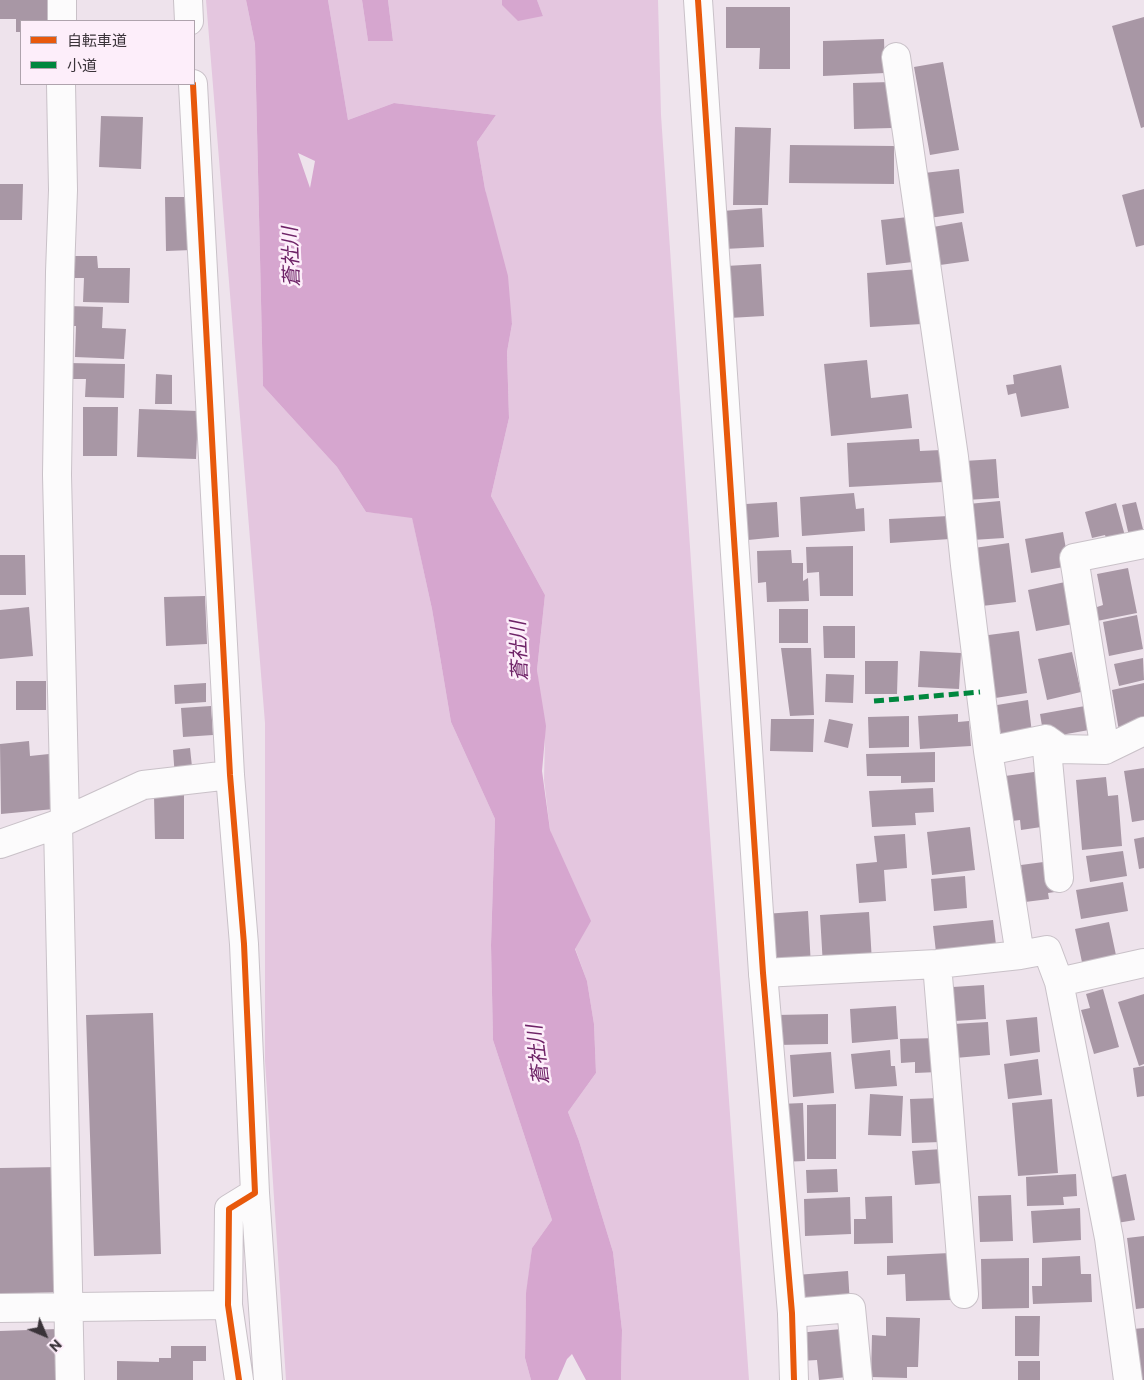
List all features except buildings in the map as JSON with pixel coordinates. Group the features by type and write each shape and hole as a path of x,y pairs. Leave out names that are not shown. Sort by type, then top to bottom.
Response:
{"street":[{"path":"62,0 62,20"},
{"path":"188,0 189,20"},
{"path":"698,0 763,974 792,1313 794,1380"},
{"path":"896,57 954,457 988,751 1020,955"},
{"path":"61,85 63,190 60,272 58,475 70,1380"},
{"path":"193,85 230,775 244,944 255,1194 268,1380"},
{"path":"1105,750 1074,558 1144,544"},
{"path":"988,751 1046,739 1060,749 1105,750 1144,731"},
{"path":"1046,739 1059,878"},
{"path":"0,844 62,822 142,785 230,775"},
{"path":"763,974 937,964 1020,955 1047,950 1059,982 1109,1238 1128,1380"},
{"path":"1059,982 1144,963"},
{"path":"937,964 964,1294"},
{"path":"240,1380 228,1305 229,1209 255,1194"},
{"path":"0,1308 228,1305"},
{"path":"792,1313 851,1308 858,1380"}],"shaded area":[{"path":"206,0 246,0 255,44 263,386 337,467 366,512 412,517 432,609 451,722 495,819 491,945 493,1040 552,1220 532,1248 526,1298 525,1358 531,1380 286,1380 265,1061 265,723"},
{"path":"328,0 362,0 368,41 393,41 388,0 502,0 502,5 543,16 537,0 658,0 661,115 749,1380 621,1380 622,1330 613,1252 579,1141 568,1112 596,1073 594,1024 587,981 575,948 550,830 544,780 545,738 537,670 545,595 491,496 509,418 507,352 512,324 477,142 496,115 394,103 348,120"}],"water":[{"name":"蒼社川","path":"246,0 328,0 348,120 394,103 496,115 477,142 485,189 508,276 512,324 507,352 509,418 491,496 545,595 537,670 546,726 542,771 550,830 591,921 575,949 587,981 594,1024 596,1073 568,1112 579,1141 613,1252 622,1330 621,1380 586,1380 572,1354 567,1359 558,1380 531,1380 525,1358 526,1293 532,1248 552,1220 493,1040 491,945 495,819 451,722 432,609 412,518 366,512 337,467 263,386 255,44","holes":["298,153 315,161 310,188"]},
{"path":"362,0 388,0 393,41 368,41"},
{"path":"502,0 537,0 543,16 518,21 502,5"}],"marked path":[{"path":"874,701 980,692"}],"cycle path":[{"path":"698,0 763,973 792,1313 794,1380"},
{"path":"193,85 230,775 244,944 255,1193 229,1209 228,1305 239,1380"}]}
